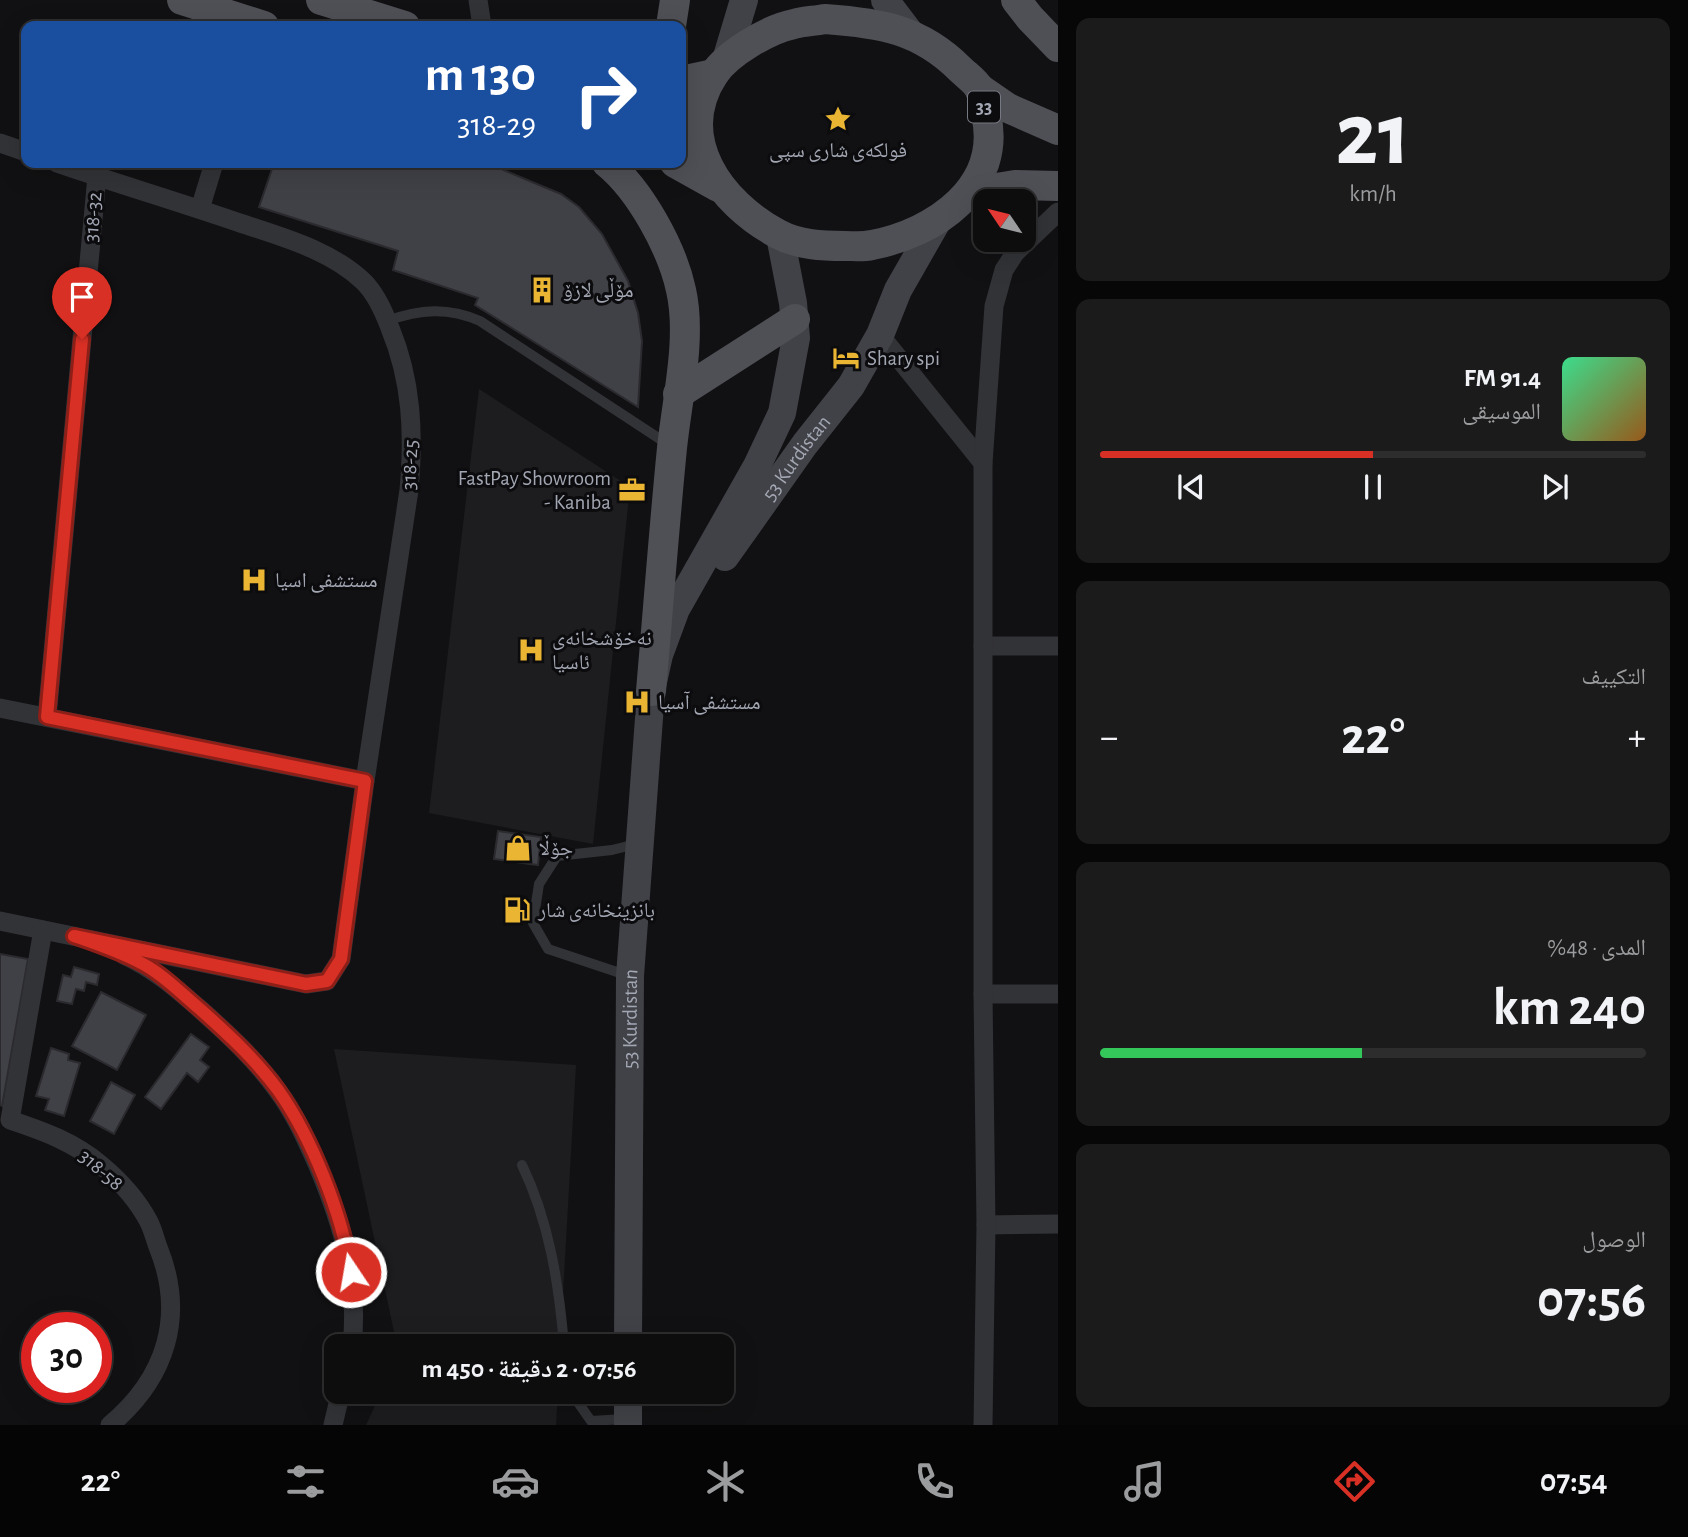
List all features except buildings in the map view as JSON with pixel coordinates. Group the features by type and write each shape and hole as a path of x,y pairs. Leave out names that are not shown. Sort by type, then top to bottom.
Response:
{"main road":[{"path":"182,0 246,21"},
{"path":"321,0 389,21"},
{"path":"672,21 675,0"},
{"path":"720,67 744,0"},
{"path":"885,0 910,33"},
{"path":"1016,0 1058,47"},
{"name":"33","path":"686,79 720,67 773,31 793,23 825,19 859,22 910,33 946,55 979,88 1008,108 1058,130"},
{"name":"33","path":"718,187 704,158 698,129 702,100 720,67"},
{"name":"33","path":"684,168 718,187 744,212 780,236 820,247 870,246 904,236 938,220 971,192 988,156 988,125 979,88"},
{"path":"611,168 641,202 671,256 681,290 684,340 651,691"},
{"path":"971,192 1015,185 1058,186"},
{"name":"53 Kurdistan","path":"651,691 684,626 730,547 851,386 880,335 898,290 938,220"},
{"name":"53 Kurdistan","path":"628,1334 630,976 651,691 659,655 676,609 757,466 782,413 796,338 780,236"},
{"path":"678,394 795,319"}],"street":[{"path":"478,0 481,21"},
{"path":"0,143 21,150"},
{"name":"318-25","path":"72,168 293,241 331,259 365,284 377,300 387,321 404,370 411,407 413,449 341,959 327,981 306,984 74,936"},
{"path":"200,209 212,168"},
{"name":"318-32","path":"47,717 97,176"},
{"path":"983,1425 986,1225 983,463 994,306 1004,270 1015,253 1058,212"},
{"path":"880,335 983,463"},
{"path":"983,646 1058,646"},
{"path":"0,708 365,781"},
{"path":"0,921 74,936 145,965 217,1024 260,1067 278,1090 306,1139 341,1224 354,1287 352,1334"},
{"name":"318-58","path":"43,930 5,1119 59,1136 100,1164 134,1200 149,1223 165,1263 171,1321 161,1360 139,1396 127,1411 110,1425"},
{"path":"983,994 1058,994"},
{"path":"986,1225 1058,1224"},
{"path":"333,1425 338,1404"}],"lane":[{"path":"387,321 409,313 435,310 463,314 480,321 672,447"},
{"path":"630,976 548,948 533,923 539,884 556,856 640,844"},
{"path":"522,1165 535,1193 559,1292 563,1334"},
{"path":"579,1404 591,1423 628,1412"}],"shaded area":[{"name":"نه‌خۆشخانه‌ى ئاسیا","path":"479,389 630,487 593,844 429,813"},
{"path":"334,1049 576,1065 561,1334 394,1334"},
{"path":"376,1404 557,1404 556,1425 366,1425"}],"place":[{"name":"فولکەی شاری سپی","path":"838,119"},
{"name":"مۆڵی لازۆ","path":"542,290"},
{"name":"Shary spi","path":"846,358"},
{"name":"FastPay Showroom - Kaniba","path":"632,490"},
{"name":"مستشفى اسيا","path":"254,580"},
{"name":"نه‌خۆشخانه‌ى ئاسیا","path":"531,650"},
{"name":"مستشفى آسيا","path":"637,702"},
{"name":"جۆڵا","path":"518,848"},
{"name":"بانزینخانەی شار","path":"517,910"}],"route":[{"path":"82,339 47,717 365,781 341,959 327,981 306,984 74,936 145,965 217,1024 260,1067 293,1112 306,1139 341,1224 351,1272"}]}
